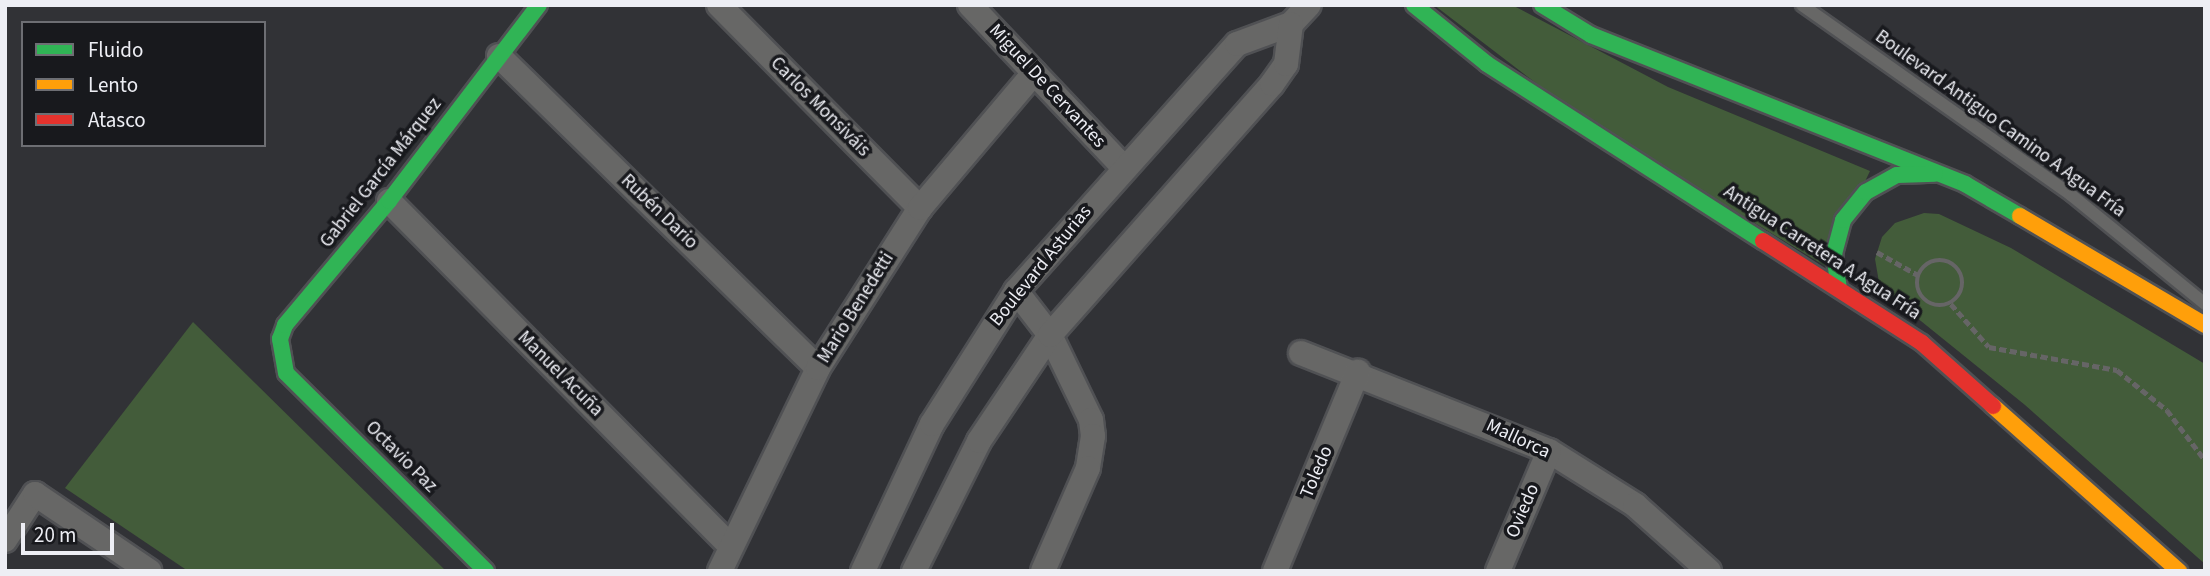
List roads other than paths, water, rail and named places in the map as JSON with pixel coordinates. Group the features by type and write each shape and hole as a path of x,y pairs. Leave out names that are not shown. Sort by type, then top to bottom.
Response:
{"street":[{"name":"Gabriel García Márquez","path":"286,373 279,352 285,325 389,201 539,5"},
{"name":"Carlos Monsiváis","path":"719,5 920,208"},
{"name":"Miguel De Cervantes","path":"970,5 1124,167"},
{"name":"Boulevard Asturias","path":"863,571 932,424 1016,291 1124,167 1210,79 1237,44 1291,24 1310,5"},
{"name":"Antigua Carretera A Agua Fría","path":"1414,5 1487,64 1922,343 2179,571"},
{"path":"1542,5 1591,35 1965,184 2205,324"},
{"path":"914,571 979,441 1050,335 1272,85 1286,64 1291,24"},
{"name":"Rubén Dario","path":"499,56 818,368"},
{"name":"Mario Benedetti","path":"720,571 818,368 920,208 1034,73"},
{"path":"1839,289 1835,254 1843,219 1866,192 1897,175 1931,172 1965,184"},
{"name":"Manuel Acuña","path":"389,201 731,547"},
{"path":"1016,291 1050,335 1091,420 1094,436 1088,468 1043,571"},
{"name":"Mallorca","path":"1301,353 1359,372 1549,451 1635,505 1709,571"},
{"name":"Toledo","path":"1275,571 1359,372"},
{"name":"Octavio Paz","path":"286,373 486,571"},
{"name":"Oviedo","path":"1498,571 1549,451"},
{"path":"5,540 35,494 149,571"}],"lane":[{"name":"Boulevard Antiguo Camino A Agua Fría","path":"1802,5 2071,195 2205,304"}]}
